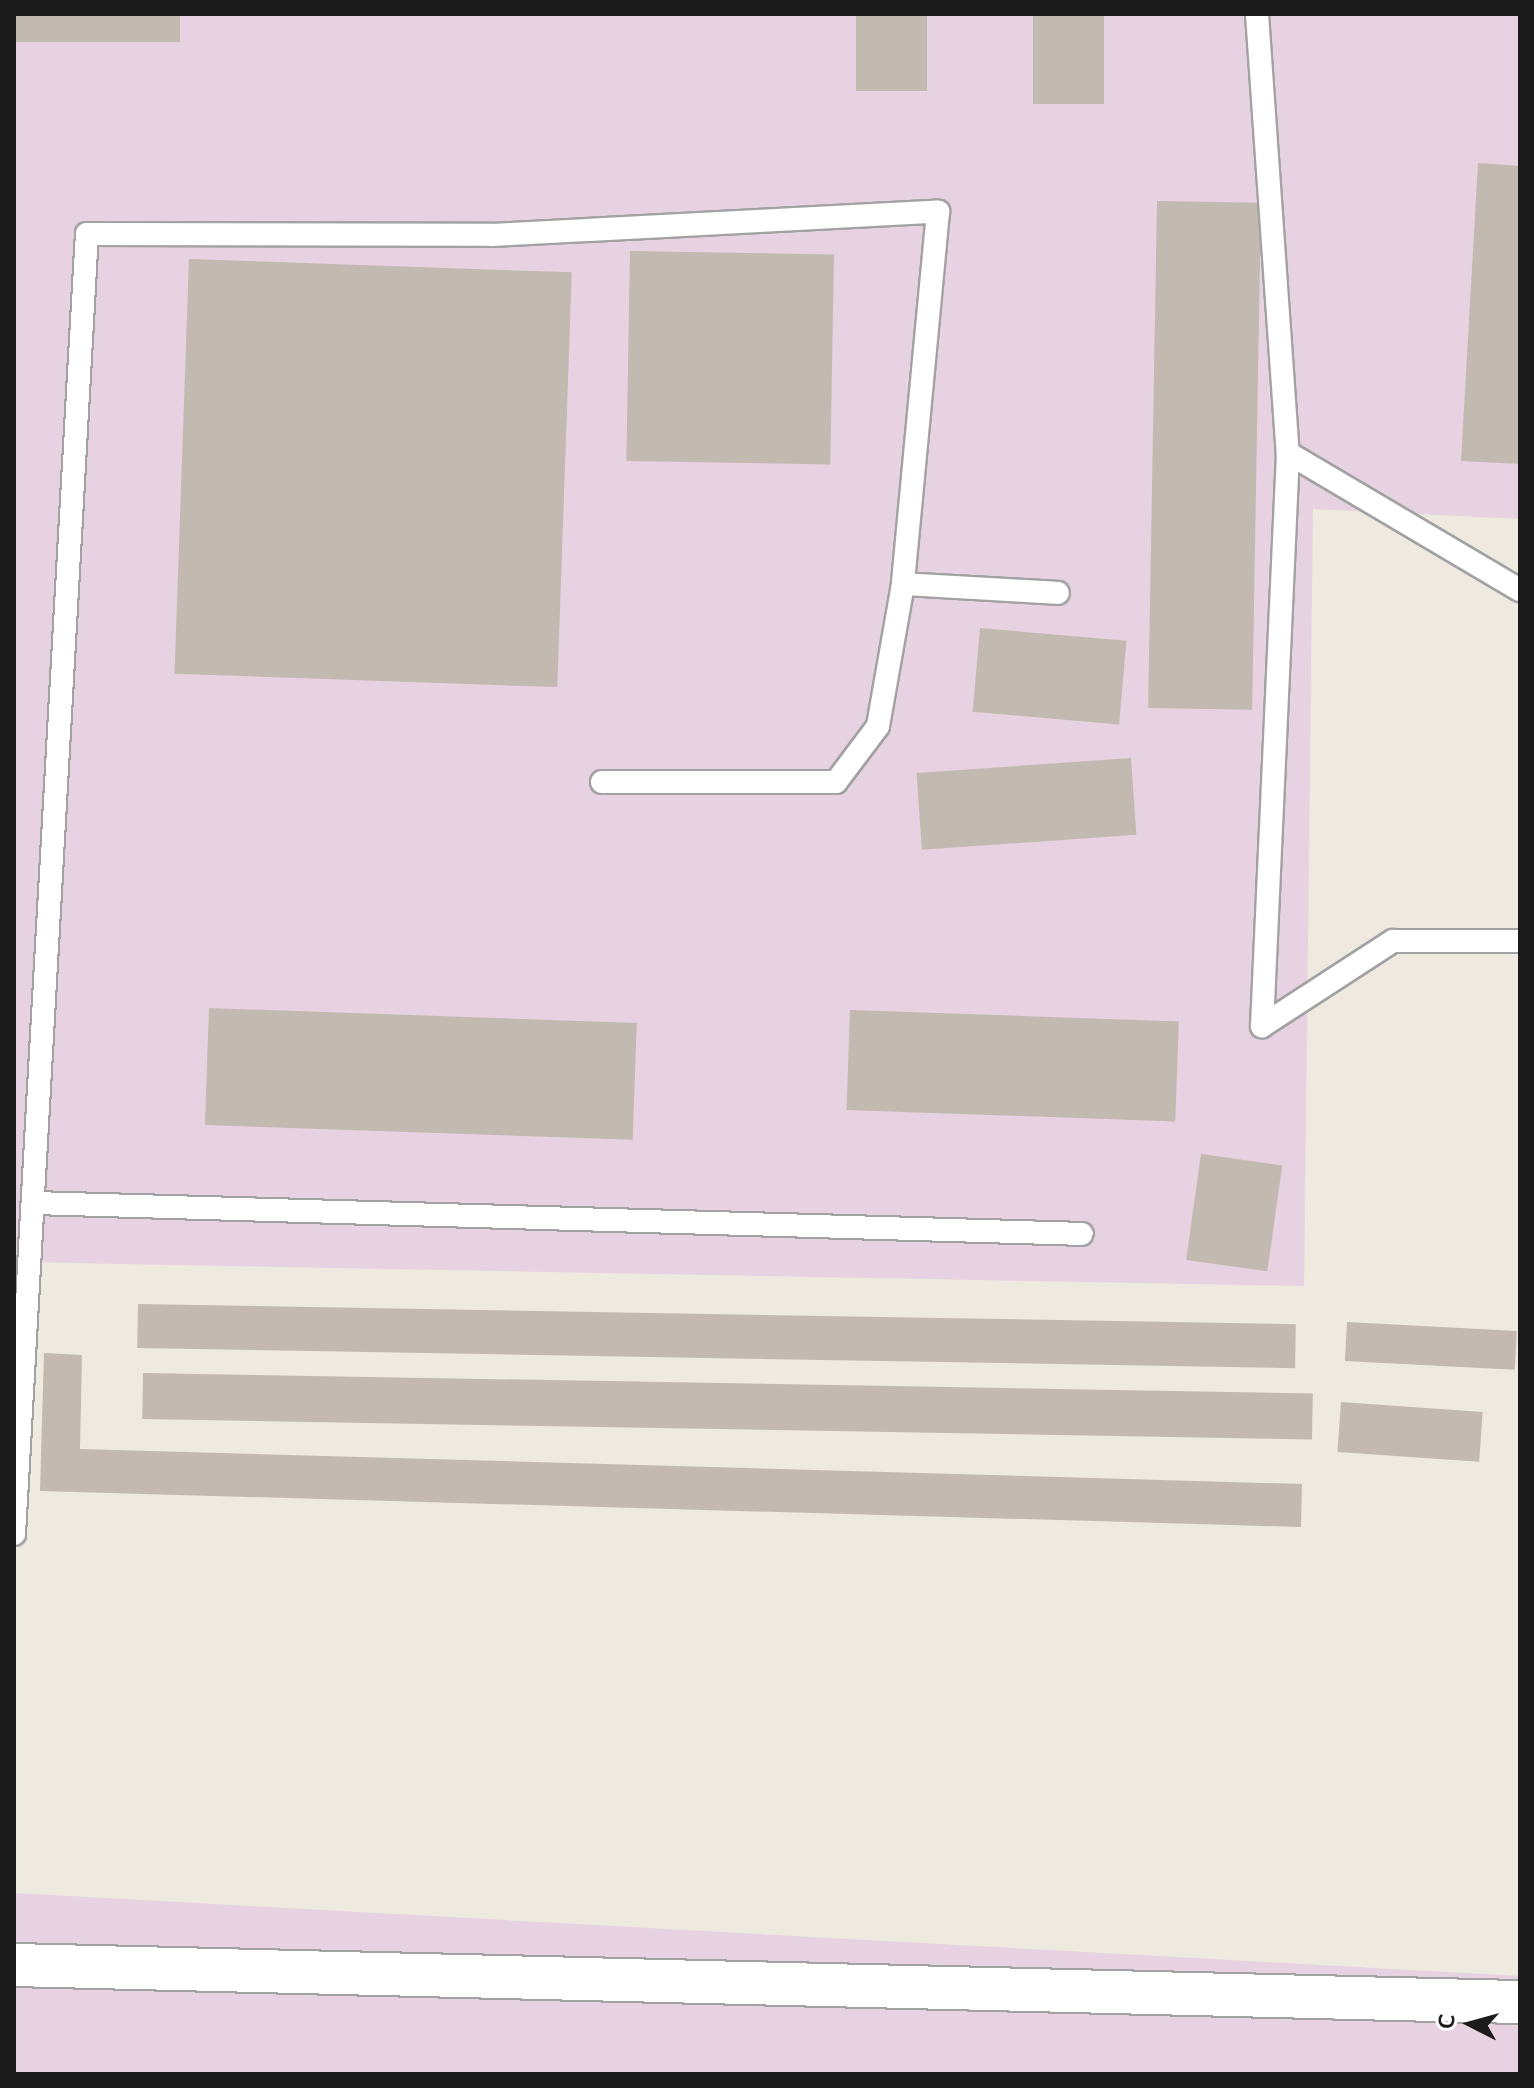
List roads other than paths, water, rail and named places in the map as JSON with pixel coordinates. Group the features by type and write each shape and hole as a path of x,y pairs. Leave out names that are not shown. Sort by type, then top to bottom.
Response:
{"street":[{"path":"14,1965 1520,2002"}],"lane":[{"path":"1257,14 1288,453 1262,1026 1393,941 1520,941"},
{"path":"14,1534 87,234 492,235 938,212 903,584 878,726 836,782 602,782"},
{"path":"1288,453 1520,590"},
{"path":"903,584 1058,593"},
{"path":"34,1203 1082,1234"}]}
